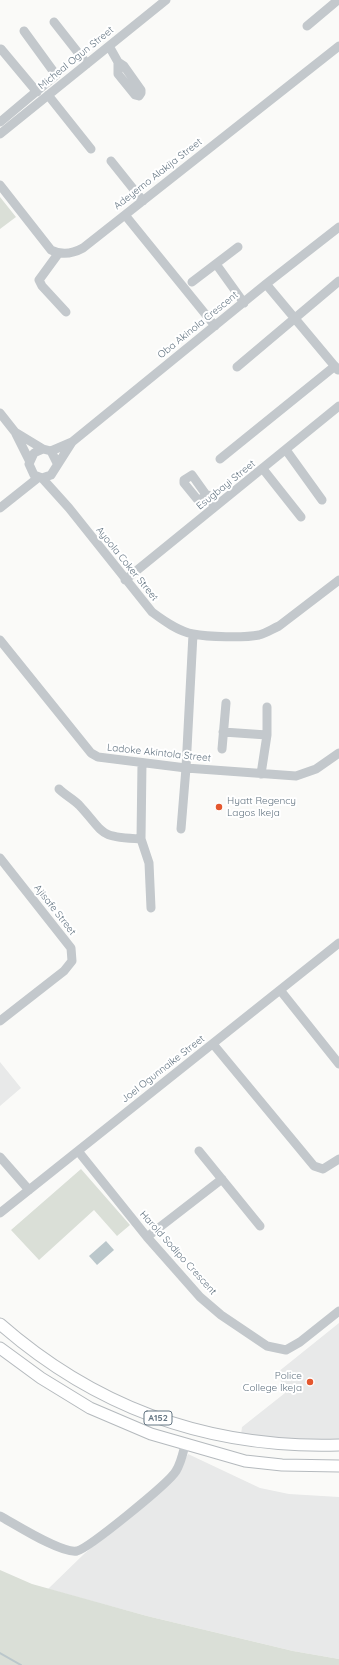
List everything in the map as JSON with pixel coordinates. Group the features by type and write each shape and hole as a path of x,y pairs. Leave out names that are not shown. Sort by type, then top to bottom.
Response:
{"main road":[{"name":"A152","path":"0,1324 29,1348 66,1374 130,1407 164,1421 232,1439 294,1445 339,1445"},
{"name":"A152","path":"0,1348 41,1378 90,1408 138,1429 185,1445 262,1464 339,1466"}],"street":[{"name":"Micheal Ogun Street","path":"0,134 20,112 48,95 166,0"},
{"path":"307,26 338,0"},
{"path":"54,22 87,64"},
{"path":"0,122 20,112 37,92 56,74 24,31"},
{"path":"109,46 118,62"},
{"name":"Adeyemo Alakija Street","path":"58,254 75,252 83,248 339,46"},
{"path":"1,49 37,92"},
{"path":"48,95 91,149"},
{"path":"111,161 143,201"},
{"path":"0,185 37,234 51,250 58,254 39,280 42,286 66,312"},
{"path":"125,215 215,326"},
{"name":"Oba Akinola Crescent","path":"72,442 266,284 339,227"},
{"path":"192,282 238,247"},
{"path":"216,264 244,303"},
{"path":"237,367 339,281"},
{"path":"220,459 337,369 266,284"},
{"name":"Esugbayi Street","path":"125,580 339,406"},
{"path":"0,413 15,432 34,475 40,478"},
{"path":"15,432 47,450 57,463"},
{"path":"23,491 29,464 34,453 72,442"},
{"path":"0,508 40,478 51,475 55,472 57,463 72,442"},
{"path":"286,450 322,500"},
{"path":"263,469 301,517"},
{"name":"Ayoola Coker Street","path":"40,478 69,508 152,612 168,623 193,634 229,636 258,635 268,632 279,626 339,580"},
{"path":"181,829 186,768 193,634"},
{"name":"Ladoke Akintola Street","path":"0,640 91,753 107,759 186,768 296,776 316,769 339,753"},
{"path":"222,749 226,703"},
{"path":"261,774 267,735 267,707"},
{"path":"223,732 267,735"},
{"path":"142,763 141,839 149,863 151,908"},
{"path":"59,789 67,797 74,800 103,833 120,838 141,839"},
{"name":"Ajisafe Street","path":"0,858 70,948 72,961 64,971 0,1020"},
{"name":"Joel Ogunnaike Street","path":"0,1213 339,943"},
{"path":"280,990 339,1064"},
{"path":"213,1044 314,1166 323,1169 339,1159"},
{"name":"Harold Sodipo Crescent","path":"78,1151 147,1237 200,1297 221,1315 267,1346 286,1350 300,1342 339,1311"},
{"path":"199,1151 260,1226"},
{"path":"0,1157 29,1190"},
{"path":"147,1237 222,1179"},
{"path":"0,1516 63,1550 77,1551 92,1543 170,1478 180,1462 185,1445"}],"shaded area":[{"path":"0,197 16,217 0,229"},
{"path":"0,1062 21,1088 0,1106"},
{"path":"81,1169 130,1225 117,1236 94,1210 39,1260 11,1230"},
{"path":"106,1241 114,1250 97,1265 89,1256"},
{"name":"Police College Ikeja","path":"339,1323 339,1439 291,1439 241,1435 242,1427 285,1393 278,1372"},
{"path":"188,1454 260,1488 289,1494 339,1497 339,1659 293,1651 147,1616 48,1589 84,1554 178,1474"},
{"path":"0,1570 32,1584 147,1616 293,1651 339,1659 339,1665 0,1665"}],"waterway":[{"path":"0,1653 21,1665"}],"place":[{"name":"Hyatt Regency Lagos Ikeja","path":"219,807"},
{"name":"Police College Ikeja","path":"310,1382"}]}
